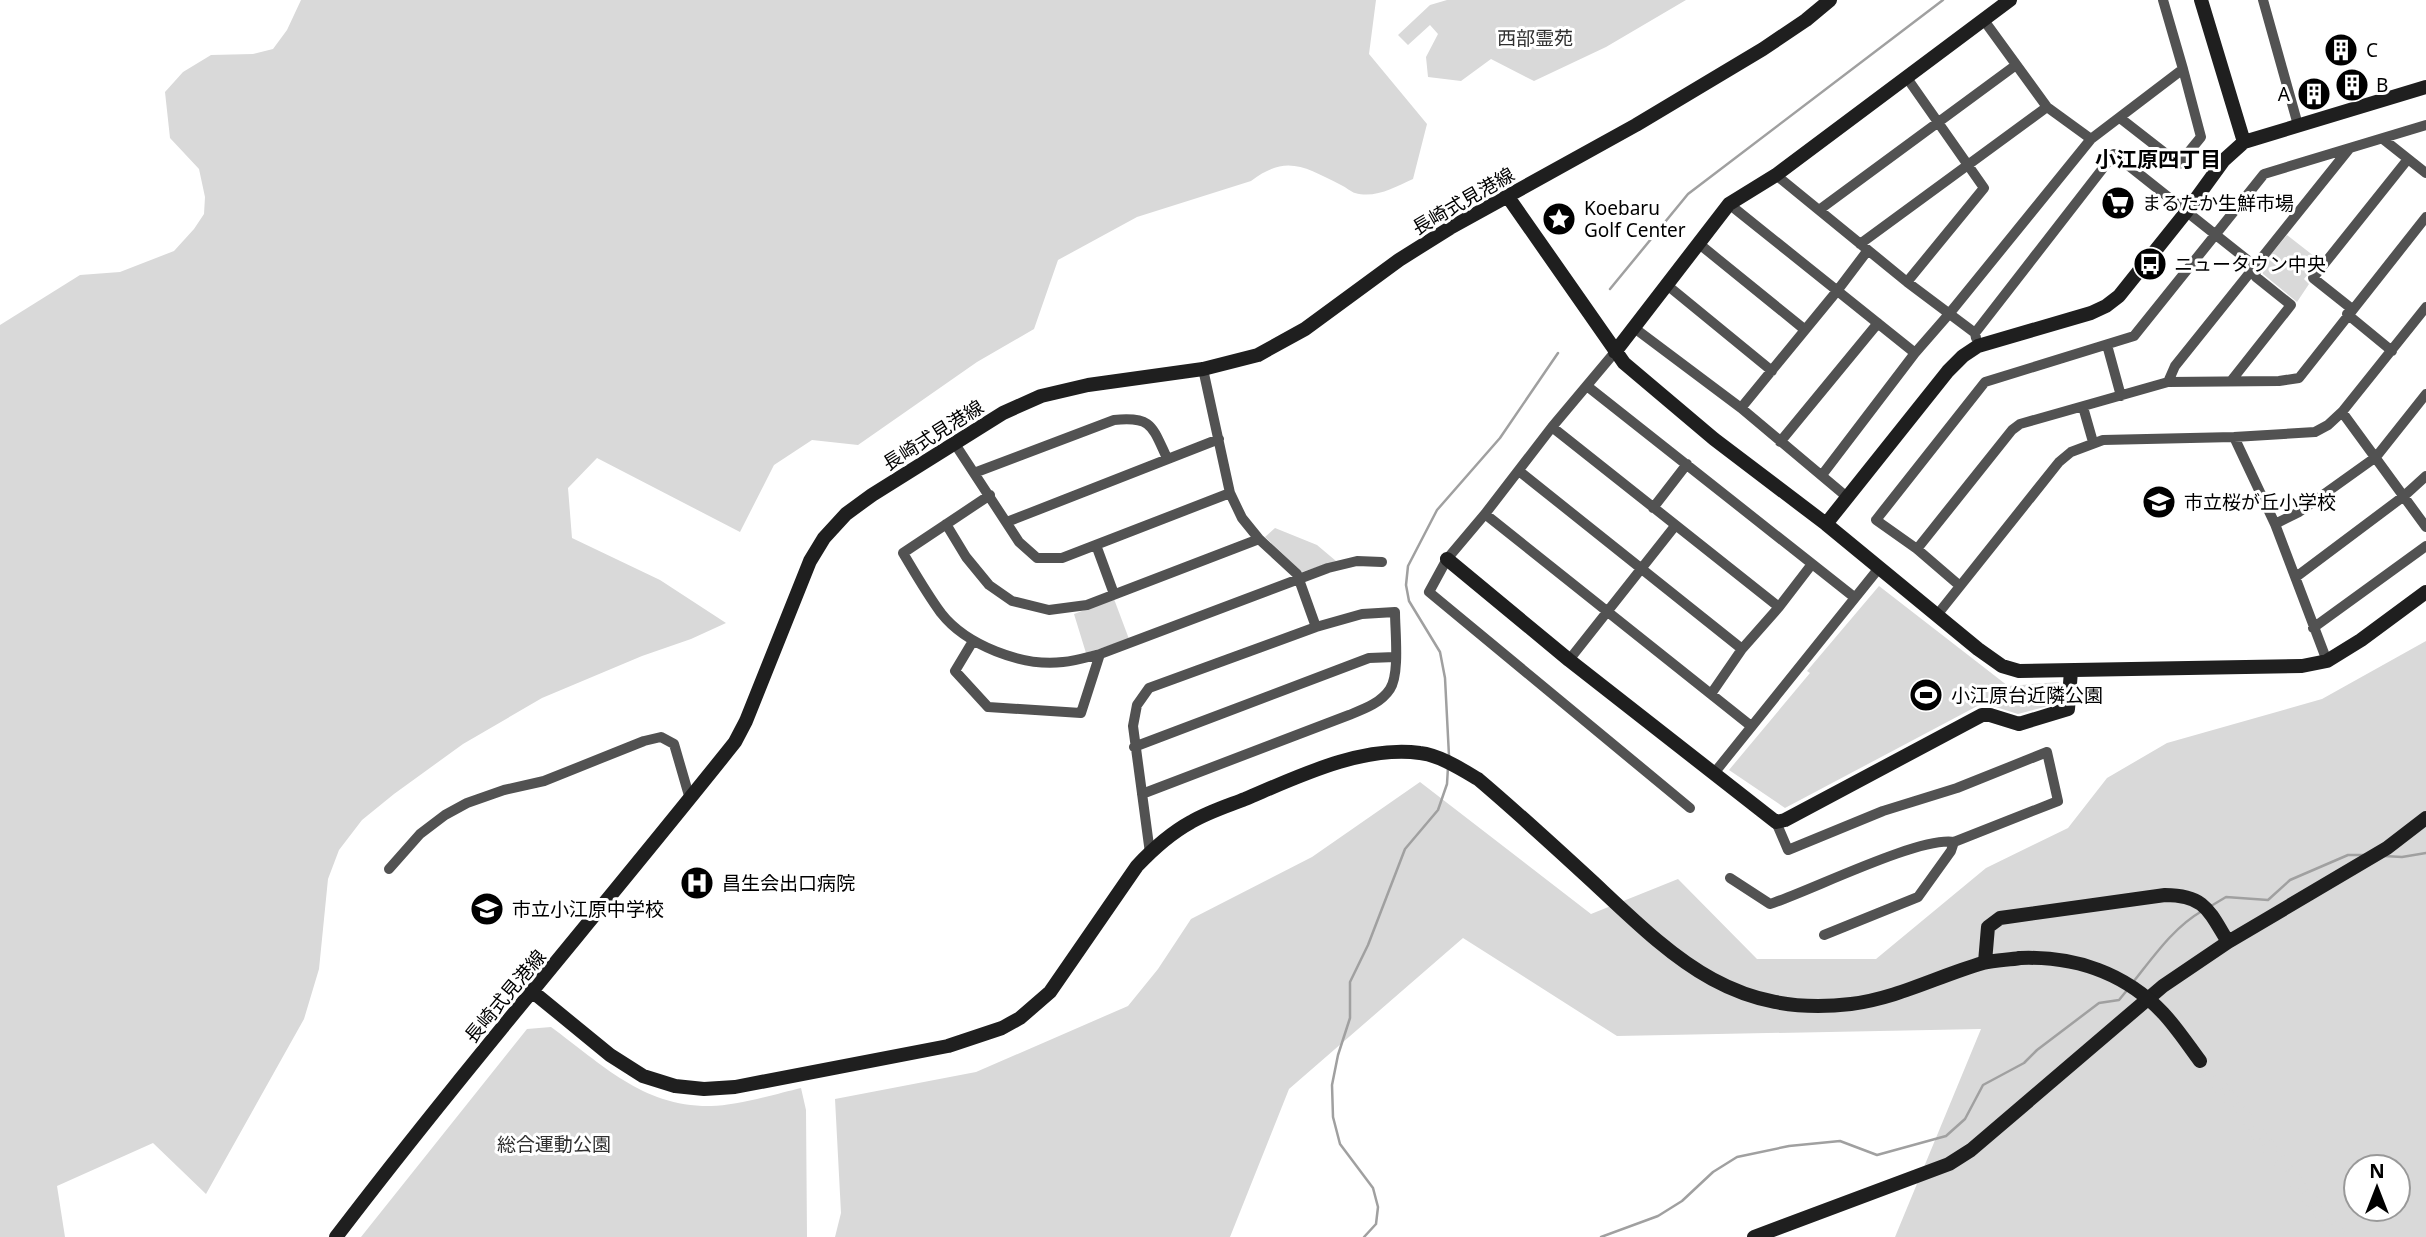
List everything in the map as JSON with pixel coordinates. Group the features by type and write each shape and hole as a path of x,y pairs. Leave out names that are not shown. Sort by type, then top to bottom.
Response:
{"street":[{"name":"長崎式見港線","path":"336,1237 417,1131 735,742 747,721 810,561 824,538 846,514 1003,414 1041,396 1088,386 1203,369 1258,355 1305,329 1399,260 1763,49 1830,0"},
{"path":"1690,808 1429,592 1447,559 1615,352 1729,204 1776,175 2010,0"},
{"path":"2120,118 2179,164 2201,137 2163,0"},
{"path":"2201,0 2244,142"},
{"path":"2263,0 2298,125"},
{"path":"1983,19 2047,107 2091,139"},
{"path":"1819,210 2016,65"},
{"path":"1822,475 1915,353 1950,314 2091,139 2183,69"},
{"path":"1907,78 1970,164 1984,188 1907,282"},
{"path":"1976,340 2091,313 2106,306 2119,296 2224,160 2244,142 2426,87"},
{"path":"1741,408 1837,291 1864,247 2047,107"},
{"path":"1960,586 1917,549 1876,520 1984,382 2134,336 2264,174 2426,125"},
{"path":"2383,139 2426,173"},
{"path":"2168,382 2175,366 2349,149"},
{"path":"1826,524 1948,371 1976,340 2114,154 2255,265 2256,277 2291,304 2231,381"},
{"path":"2392,351 2313,278 2408,159"},
{"path":"1776,175 1950,314 1976,340"},
{"path":"1508,197 1624,363 1714,439 1826,524 2002,666 2019,671 2302,666 2326,661 2361,640 2426,592"},
{"path":"1729,204 1915,353"},
{"path":"1917,549 2012,430 2020,424 2168,382 2279,380 2299,377 2426,216"},
{"path":"1698,243 1804,329"},
{"path":"1667,285 1772,370"},
{"path":"1937,615 2059,462 2071,452 2103,440 2315,432 2328,425 2342,412 2426,307"},
{"path":"1780,442 1878,323"},
{"path":"1633,327 1741,408 1847,497"},
{"path":"2107,345 2121,396"},
{"path":"1203,369 1230,493 1242,517 1259,539 1297,574 1316,627"},
{"path":"1587,386 1854,597"},
{"path":"2275,524 2299,512 2376,457 2426,394"},
{"path":"2083,407 2093,442"},
{"path":"2342,412 2426,527"},
{"path":"974,473 1114,420 1136,418 1152,427 1167,458"},
{"path":"1552,427 1779,607"},
{"path":"2234,437 2275,524 2326,661"},
{"path":"1007,522 1219,439"},
{"path":"955,444 1019,542 1037,558 1062,558 1230,493"},
{"path":"1653,508 1687,464"},
{"path":"1519,471 1742,649"},
{"path":"2296,577 2404,496 2426,476"},
{"path":"990,495 903,553 942,615 973,640 1000,653 1028,661 1061,662 1100,654 1299,579 1357,561 1382,562"},
{"path":"1485,514 1751,726"},
{"path":"946,524 966,557 989,586 1012,601 1049,610 1087,605 1259,539"},
{"path":"1569,660 1675,526"},
{"path":"1096,545 1114,594"},
{"path":"2313,628 2426,546"},
{"path":"1447,559 1569,660 1776,822 1788,850 1883,811 1957,788 2047,752 2058,801 1954,842 1945,840 1905,851 1770,904 1730,878"},
{"path":"1711,694 1742,649 1812,564"},
{"path":"1715,772 1879,568"},
{"path":"1142,794 1369,707 1392,687 1395,612 1362,614 1316,627 1149,688 1137,705 1133,726 1134,747 1150,853"},
{"path":"973,640 956,671 988,707 1081,713 1100,654"},
{"path":"1134,747 1369,658 1395,657"},
{"path":"1776,822 1785,820 1982,715 2018,724 2068,709 2071,671"},
{"path":"389,869 420,834 467,803 544,780 644,741 661,737 674,744 690,799"},
{"path":"533,992 610,1055 643,1076 675,1086 704,1089 735,1087 948,1046 1002,1028 1020,1018 1050,992 1122,887 1150,853 1192,821 1356,757 1382,753 1422,753 1460,768 1478,779 1665,949 1712,981 1732,989 1762,1000 1808,1006 1842,1005 1885,998 1985,962 2020,958 2059,959 2098,969 2144,995 2165,1015 2200,1061"},
{"path":"1754,1237 1949,1164 1971,1150 2135,1009 2228,942 2387,848 2426,818"},
{"path":"1824,935 1917,897 1951,851 1954,842"},
{"path":"1985,962 1988,927 2000,918 2165,895 2190,897 2205,905 2228,942"}],"green space":[{"path":"301,0 1376,0 1369,54 1427,124 1413,179 1385,191 1355,193 1306,169 1296,166 1275,168 1251,181 1137,217 1058,260 1034,329 977,362 858,445 812,440 774,465 740,532 597,458 568,488 572,538 660,580 726,623 542,698 463,744 362,820 339,850 328,879 319,969 304,1019 206,1194 153,1143 57,1186 65,1237 0,1237 0,325 80,275 120,272 174,251 204,214 205,197 199,169 170,138 165,92 183,72 211,55 253,54 273,49 287,30"},
{"name":"西部霊苑","path":"1447,0 1686,0 1606,47 1534,81 1491,59 1461,81 1428,77 1426,57 1438,34 1430,25 1408,45 1398,35 1430,5"},
{"path":"2287,235 2319,260 2304,279 2309,284 2297,302 2263,274 2262,265"},
{"path":"1275,528 1317,545 1336,561 1302,572 1265,537"},
{"name":"小江原台近隣公園","path":"1879,586 2008,686 2059,682 2060,703 2018,714 1983,703 1785,808 1729,770"},
{"path":"1114,599 1129,639 1086,653 1074,614"},
{"path":"2426,641 2426,1237 1895,1237 1981,1029 1617,1036 1463,938 1289,1089 1230,1237 835,1237 841,1213 835,1099 976,1072 1128,1006 1158,969 1191,919 1312,857 1420,782 1591,914 1678,879 1757,959 1876,959 1986,868 2068,828 2107,778 2167,743 2322,699"},
{"name":"総合運動公園","path":"551,1027 625,1081 665,1099 711,1106 801,1088 806,1110 807,1237 361,1237 527,1029"}],"waterway":[{"path":"1610,289 1688,194 1943,0"},
{"path":"1449,756 1445,678 1440,652 1409,601 1406,585 1408,566 1437,510 1500,438 1558,353"},
{"path":"1364,1237 1376,1224 1378,1207 1373,1188 1340,1144 1333,1117 1332,1085 1350,1018 1350,982 1368,945 1405,849 1438,810 1447,784 1448,767"},
{"path":"2384,856 2402,857 2426,853"},
{"path":"2211,906 2226,897 2268,900 2290,880 2348,855 2364,855"},
{"path":"2134,981 2173,934 2202,911"},
{"path":"1601,1237 1658,1216 1682,1201 1713,1172 1737,1157 1789,1146 1840,1141 1877,1155 1946,1136 1965,1119 1983,1085 2024,1063 2099,1003 2119,1000 2128,989"}],"tunnel":[{"path":"2200,1061 2340,1237"}],"place":[{"name":"C","path":"2341,50"},
{"name":"B","path":"2352,85"},
{"name":"A","path":"2314,94"},
{"name":"まるたか生鮮市場","path":"2118,203"},
{"name":"Koebaru Golf Center","path":"1559,219"},
{"name":"ニュータウン中央","path":"2150,264"},
{"name":"市立桜が丘小学校","path":"2159,502"},
{"name":"小江原台近隣公園","path":"1926,695"},
{"name":"昌生会出口病院","path":"697,883"},
{"name":"市立小江原中学校","path":"487,909"}],"district":[{"name":"小江原四丁目","path":"2158,160"}]}
